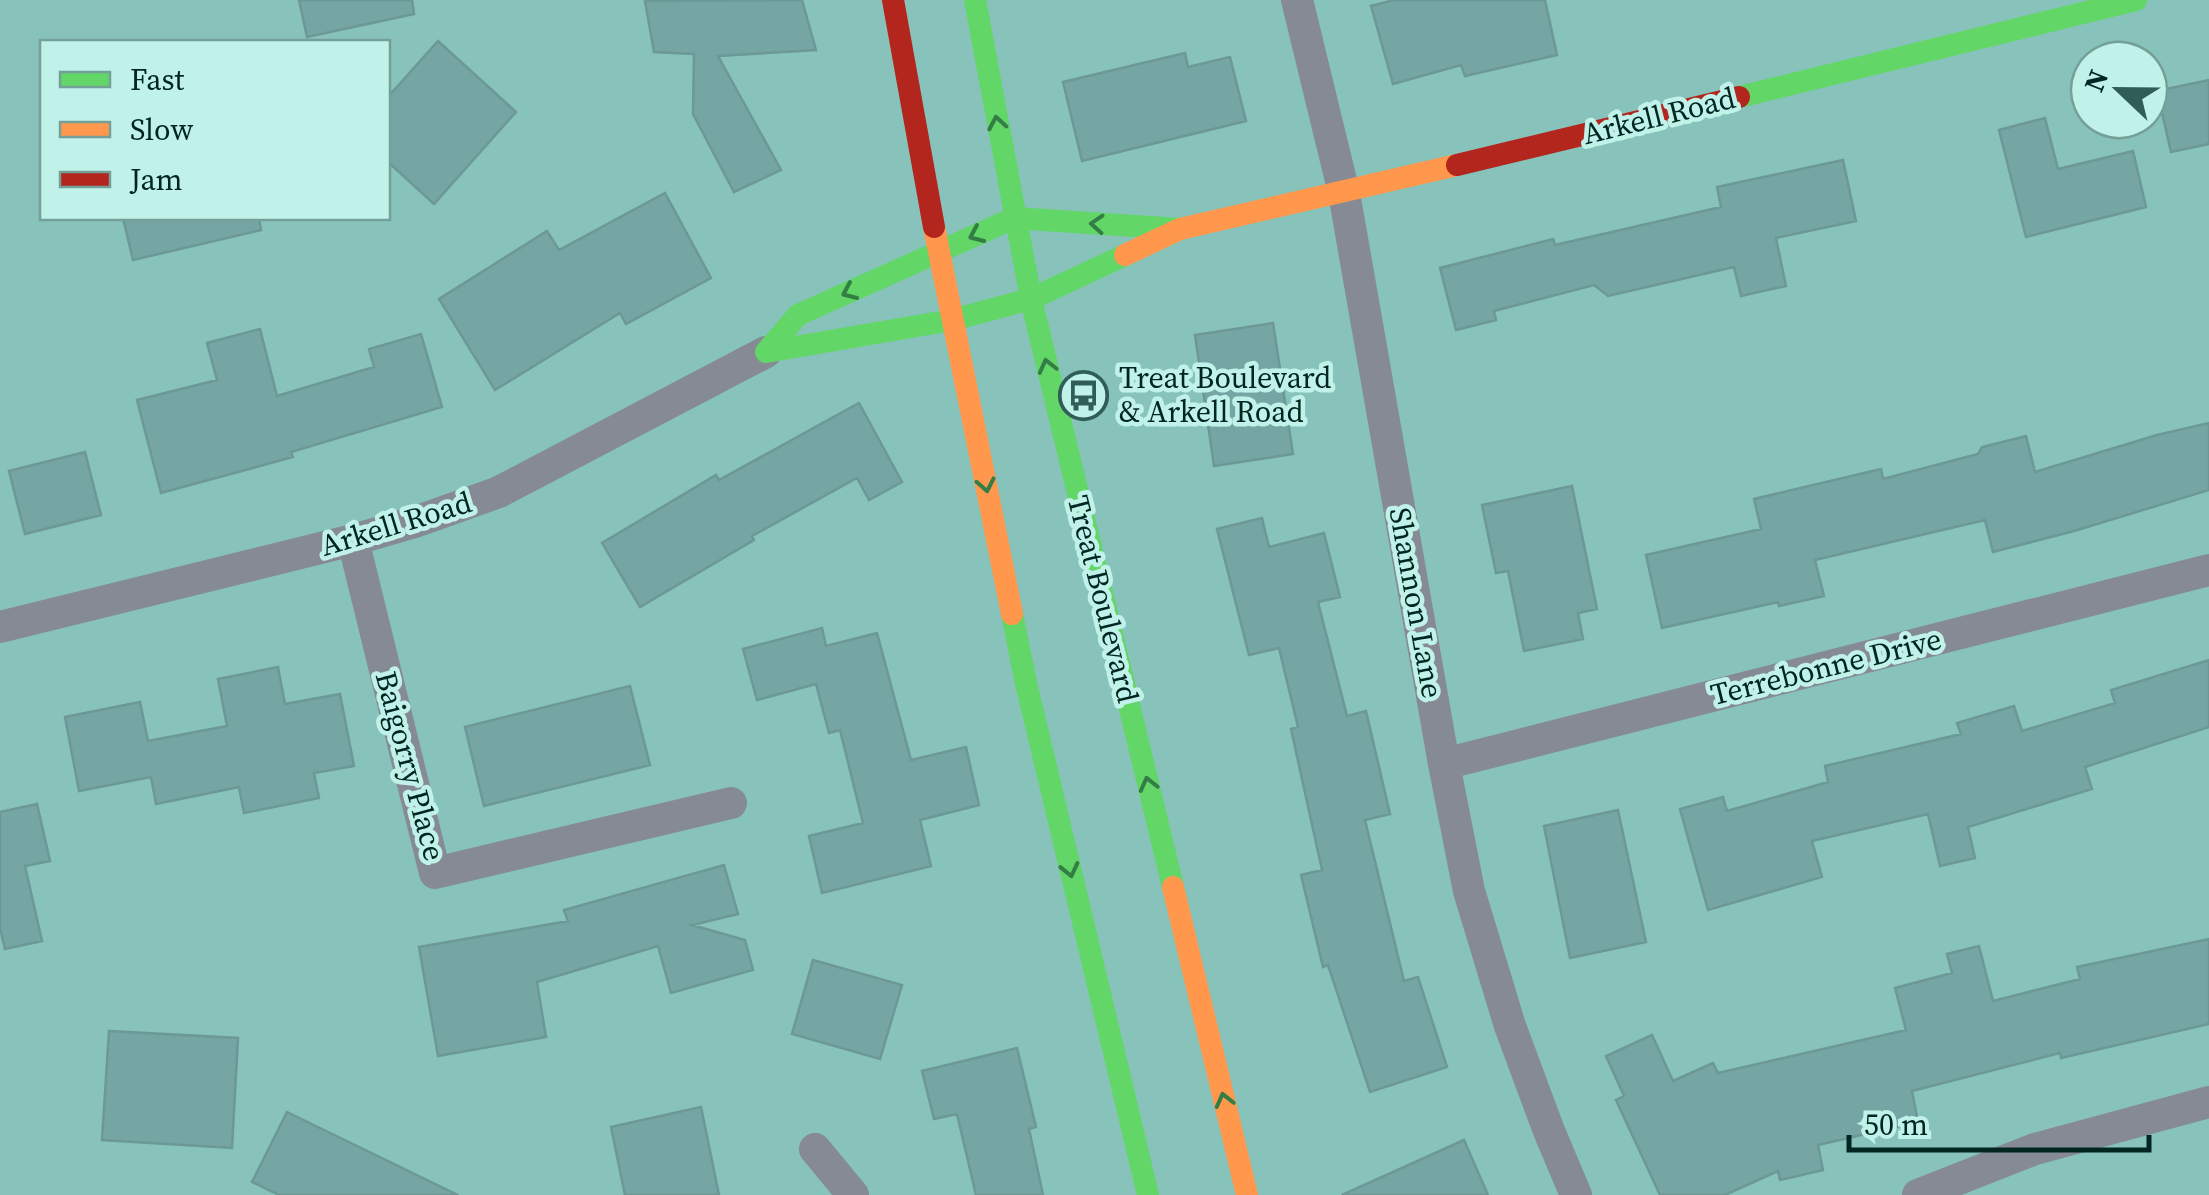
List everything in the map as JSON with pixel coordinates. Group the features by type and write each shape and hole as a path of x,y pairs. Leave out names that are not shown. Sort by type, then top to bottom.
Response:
{"main road":[{"path":"893,0 938,252 1030,702 1148,1195"},
{"name":"Treat Boulevard","path":"975,0 1030,299 1247,1195"},
{"name":"Arkell Road","path":"766,352 952,320 1030,299 1180,229 1344,193 2136,0"},
{"name":"Arkell Road","path":"766,352 798,315 1014,218 1180,229"}],"street":[{"name":"Shannon Lane","path":"1297,0 1344,193 1468,891 1510,1026 1576,1195"},
{"name":"Arkell Road","path":"0,627 352,540 499,492 766,352"},
{"name":"Baigorry Place","path":"352,540 435,873 732,803"},
{"name":"Terrebonne Drive","path":"1444,764 2209,570"},
{"path":"1918,1195 2035,1149 2209,1102"},
{"path":"815,1150 853,1195"}],"building":[{"path":"299,0 412,0 414,14 307,37"},
{"path":"802,0 816,50 718,56 781,170 734,192 693,114 694,54 654,52 645,1"},
{"path":"1394,0 1545,0 1557,55 1465,76 1461,65 1393,84 1371,6"},
{"path":"438,41 516,112 434,204 390,164 390,95"},
{"path":"1185,53 1188,67 1230,57 1246,121 1082,161 1063,82"},
{"path":"2209,80 2209,144 2171,152 2169,88"},
{"path":"2045,118 2058,169 2133,151 2146,207 2026,237 1999,130"},
{"path":"1843,160 1856,221 1776,238 1786,286 1741,296 1734,267 1608,296 1594,285 1494,311 1496,320 1456,330 1440,268 1553,239 1555,245 1721,207 1717,187"},
{"path":"665,193 711,278 626,324 620,313 495,390 439,299 547,231 559,250"},
{"path":"123,220 259,220 261,230 133,260"},
{"path":"1273,323 1293,454 1214,466 1195,335"},
{"path":"260,329 277,396 374,367 369,349 421,334 442,407 291,452 293,457 161,493 137,400 217,380 207,343"},
{"path":"859,403 902,482 869,500 857,478 752,536 754,540 640,607 602,543 716,475 719,480"},
{"path":"2209,423 2209,490 1993,552 1985,520 1815,560 1824,596 1779,606 1778,602 1662,628 1646,555 1761,529 1754,499 1881,469 1883,479 1978,454 1982,447 2026,436 2035,472"},
{"path":"85,452 101,515 25,534 9,471"},
{"path":"1572,486 1597,609 1578,613 1583,639 1524,651 1508,571 1496,573 1482,505"},
{"path":"1262,518 1269,547 1324,533 1340,597 1318,602 1347,716 1366,711 1390,814 1365,820 1404,981 1418,977 1447,1067 1370,1092 1328,965 1323,967 1301,875 1322,870 1291,729 1298,727 1279,648 1249,655 1217,529"},
{"path":"822,628 826,646 877,633 911,760 966,747 979,805 920,820 931,866 822,893 809,836 863,823 840,730 829,733 816,684 757,700 743,649"},
{"path":"2209,660 2209,727 2085,767 2092,789 1968,827 1975,858 1940,866 1928,814 1812,841 1822,877 1708,910 1680,809 1723,797 1727,811 1828,782 1825,766 1961,734 1957,723 2014,706 2022,731 2115,703 2111,690"},
{"path":"278,667 285,704 340,694 354,766 314,773 319,798 244,813 239,787 156,804 151,777 79,791 65,717 140,702 148,741 227,726 218,679"},
{"path":"630,686 650,765 484,806 465,727"},
{"path":"37,804 50,861 25,866 42,941 5,949 0,928 0,812"},
{"path":"1618,810 1646,942 1570,958 1544,826"},
{"path":"724,865 738,914 692,925 745,940 753,970 671,993 658,946 537,982 546,1037 438,1056 419,947 568,921 564,910"},
{"path":"2209,939 2209,1024 2061,1058 2060,1053 1912,1091 1918,1122 1818,1145 1823,1170 1780,1180 1778,1171 1725,1195 1660,1195 1616,1100 1624,1096 1606,1056 1652,1035 1673,1081 1713,1063 1718,1073 1906,1030 1895,988 1952,973 1947,954 1979,946 1993,1001 2080,979 2077,967"},
{"path":"813,960 902,985 880,1059 792,1034"},
{"path":"109,1031 238,1038 232,1148 102,1140"},
{"path":"1017,1048 1036,1127 1029,1129 1043,1195 976,1195 957,1114 934,1119 922,1071"},
{"path":"701,1107 719,1195 625,1195 611,1127"},
{"path":"287,1112 458,1195 279,1195 252,1182"},
{"path":"1464,1140 1488,1195 1342,1195"}],"traffic: fast":[{"path":"975,0 1031,299 1173,887"},
{"path":"1739,97 2136,0"},
{"path":"1125,255 1031,299 952,320 766,352 798,315 1014,218 1180,229"},
{"path":"1012,614 1148,1195"}],"traffic: slow":[{"path":"1125,255 1180,229 1457,165"},
{"path":"934,227 1012,614"},
{"path":"1173,887 1247,1195"}],"traffic: jam":[{"path":"893,0 934,227"},
{"path":"1457,165 1739,97"}],"place":[{"name":"Treat Boulevard & Arkell Road","path":"1084,395"}]}
